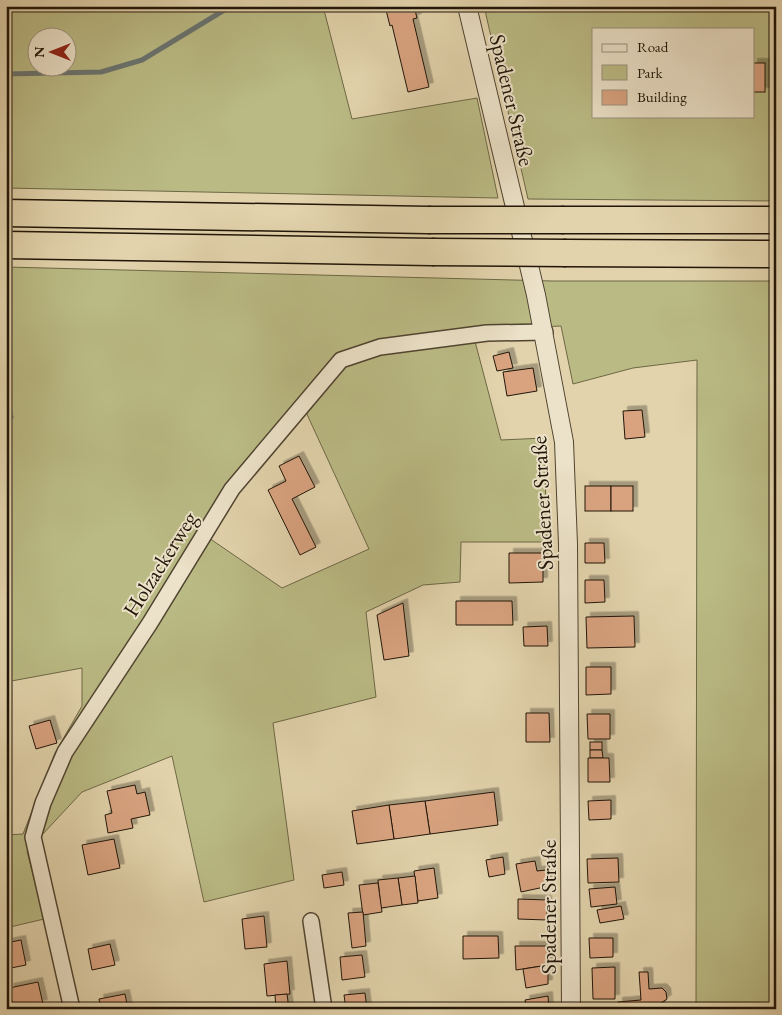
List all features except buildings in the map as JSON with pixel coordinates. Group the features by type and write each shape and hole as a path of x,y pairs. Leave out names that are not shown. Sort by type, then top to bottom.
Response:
{"highway":[{"path":"6,214 428,220 776,220"},
{"path":"6,245 432,252 776,254"}],"street":[{"name":"Spadener Straße","path":"467,6 544,332 564,442 571,1009"},
{"name":"Holzackerweg","path":"72,1009 33,837 42,803 65,752 150,622 232,489 341,360 380,347 488,333 544,332"},
{"path":"311,921 324,1009"}],"green space":[{"path":"6,6 323,6 352,119 477,98 498,198 6,188"},
{"path":"484,6 776,6 776,201 528,199"},
{"path":"6,267 552,281 776,281 776,1009 696,1009 697,360 633,368 573,384 561,326 472,330 501,440 544,438 547,542 461,542 460,582 423,585 366,612 376,697 273,723 294,880 204,902 172,756 82,792 27,851 44,919 6,928 6,835 23,834 55,753 82,706 82,668 6,682","holes":["305,410 369,549 282,588 209,538 238,490"]}],"waterway":[{"path":"6,74 101,72 142,60 231,6"},
{"path":"6,397 11,417"}]}
